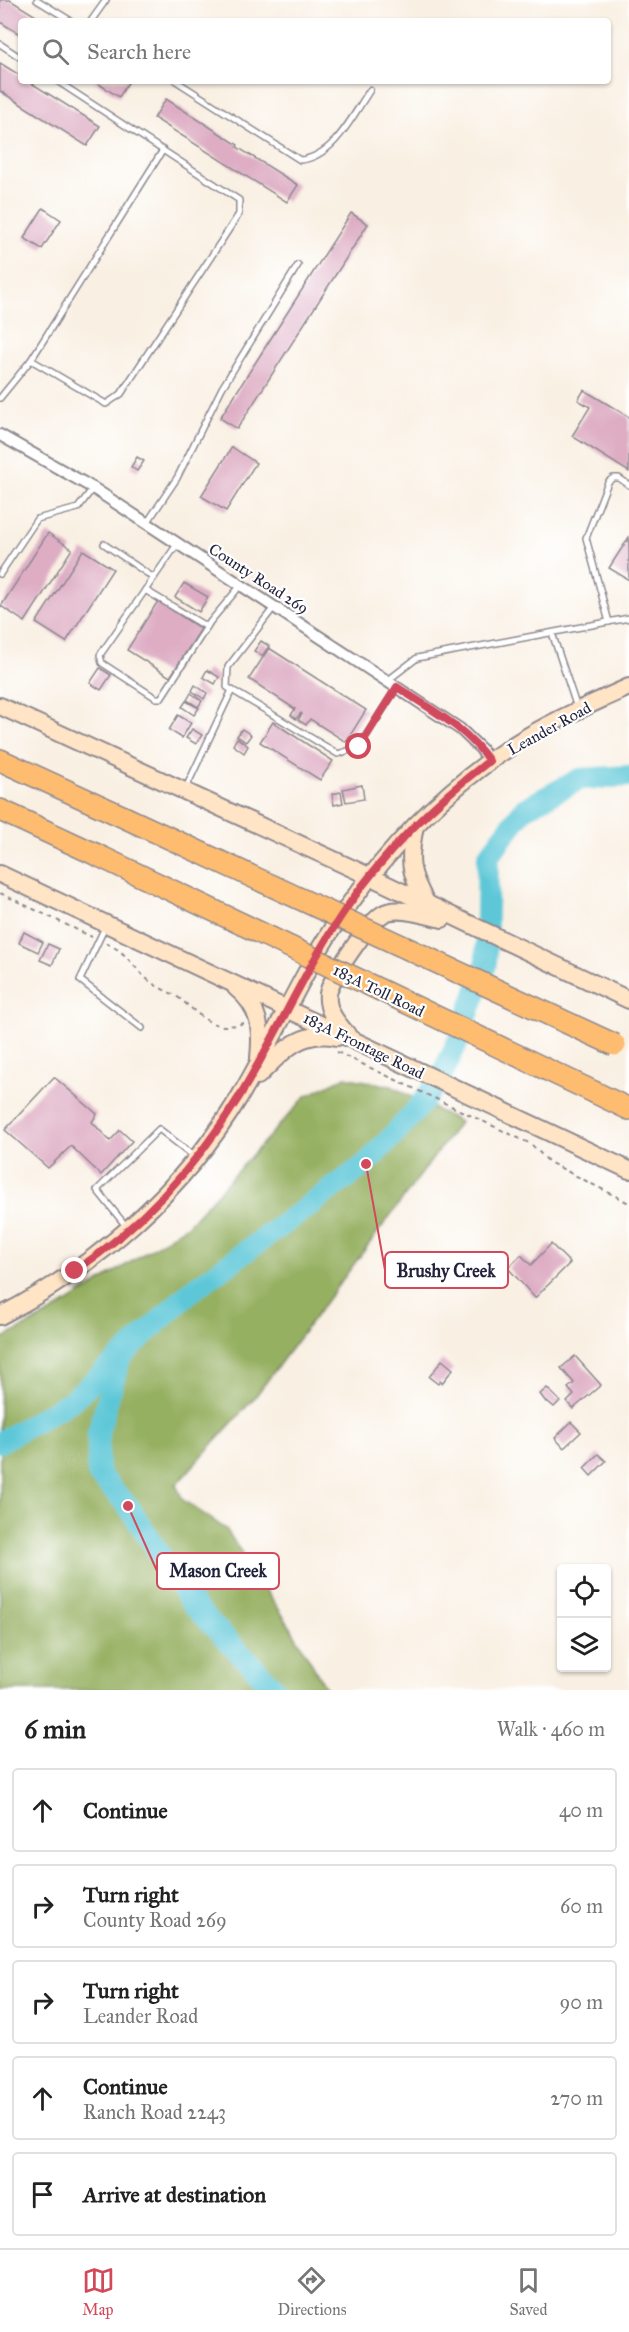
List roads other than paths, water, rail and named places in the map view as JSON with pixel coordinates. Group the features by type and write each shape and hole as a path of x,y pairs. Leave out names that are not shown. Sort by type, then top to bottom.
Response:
{"highway":[{"path":"0,760 622,1048"},
{"name":"183A Toll Road","path":"0,810 629,1108"}],"main road":[{"name":"Leander Road","path":"242,1092 337,922 415,826 440,801 489,761 522,740 578,710 629,687"},
{"path":"0,706 372,877 429,909 629,1000"},
{"path":"415,826 410,864 416,885 429,909"},
{"name":"183A Frontage Road","path":"0,874 629,1170"},
{"path":"352,1041 333,1018 328,993 350,950 383,913 429,909"},
{"path":"218,975 244,994 258,1015 261,1031 259,1062"},
{"path":"0,1316 92,1260 157,1203 196,1158 242,1092 284,1050 309,1036 321,1034 352,1041"}],"street":[{"name":"County Road 269","path":"0,435 93,488 460,729 481,749 489,761"}],"lane":[{"path":"38,0 66,18"},
{"path":"93,18 106,0"},
{"path":"0,44 18,56"},
{"path":"31,360 106,404 121,394 239,214 239,200 62,84"},
{"path":"181,84 300,160 320,154 330,145 370,90"},
{"path":"0,398 31,360 163,150"},
{"path":"147,523 177,478 222,388 298,264"},
{"path":"609,622 586,538 608,482 613,477 629,485"},
{"path":"0,574 37,519 78,508 93,488"},
{"path":"178,543 100,655 102,663 156,698 161,698 207,627 241,585"},
{"path":"104,544 154,578"},
{"path":"145,590 207,627"},
{"path":"275,606 228,667 227,687 338,754 359,747 392,684 417,658 629,618"},
{"path":"552,633 578,710"},
{"path":"185,791 232,690"},
{"path":"106,923 80,980 142,1028"},
{"path":"129,1229 97,1191 159,1129 196,1158"}],"waterway":[{"path":"0,1442 71,1401 190,1292 366,1164 413,1114 439,1081 459,1039 486,964 488,857 524,809 580,779 629,776"},
{"path":"120,1358 98,1433 98,1474 128,1506 192,1604 276,1690"}],"place":[{"name":"Brushy Creek","path":"366,1164"},
{"name":"Mason Creek","path":"128,1506"}]}
